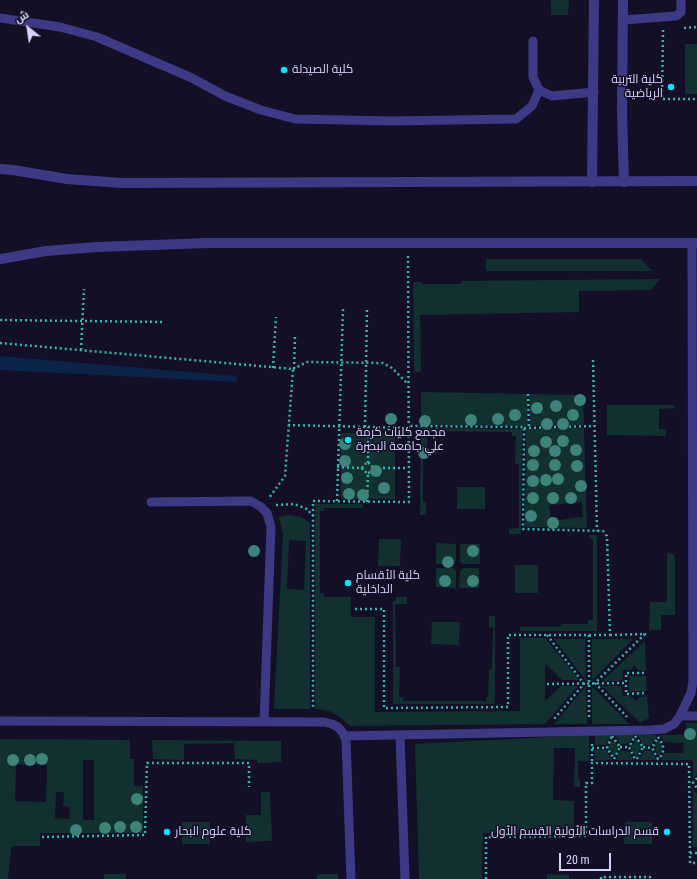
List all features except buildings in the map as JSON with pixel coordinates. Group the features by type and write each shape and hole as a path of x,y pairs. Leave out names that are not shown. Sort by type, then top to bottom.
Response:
{"street":[{"path":"592,182 594,0"},
{"path":"623,0 622,113 624,182"},
{"path":"0,170 13,170 67,179 122,183 697,181"},
{"path":"0,259 46,251 208,242 694,243"}],"lane":[{"path":"623,20 676,16 681,12 682,0"},
{"path":"0,18 60,27 97,37 192,78 225,96 261,110 295,118 392,121 516,119 532,106 539,90"},
{"path":"533,41 533,77 539,90 552,96 594,92"},
{"path":"344,736 591,727 650,730 664,729 674,724 680,716 691,693 693,681 694,243"},
{"path":"151,502 251,501 264,509 270,519 271,527 264,722"},
{"path":"680,716 697,716"},
{"path":"0,721 324,722 338,727 344,736 347,753 351,879"},
{"path":"400,735 404,879"}],"path":[{"path":"683,28 697,27"},
{"path":"670,28 663,28 662,99 697,99"},
{"path":"313,708 313,501 409,502 408,243"},
{"path":"81,350 84,289"},
{"path":"337,501 338,426 343,309"},
{"path":"365,427 367,309"},
{"path":"273,368 276,317"},
{"path":"0,320 164,322"},
{"path":"264,509 285,476 295,336"},
{"path":"0,344 293,369 307,362 383,362 408,385"},
{"path":"593,360 597,530"},
{"path":"528,394 529,428"},
{"path":"288,425 524,428 594,426"},
{"path":"368,427 368,463"},
{"path":"524,428 523,529 603,530 607,536 610,635"},
{"path":"362,468 364,464 368,463"},
{"path":"368,463 371,464 373,468"},
{"path":"337,467 362,468 363,471 368,473"},
{"path":"373,468 408,468"},
{"path":"367,502 368,473 371,472 373,468"},
{"path":"264,509 285,503 294,504 307,509 313,516"},
{"path":"355,609 384,609 384,708 508,707 508,635 645,634 595,683"},
{"path":"547,635 584,684"},
{"path":"486,879 486,837 586,836 586,784 592,784 588,635"},
{"path":"644,673 626,673 626,694 646,693"},
{"path":"595,683 629,718"},
{"path":"547,684 626,683"},
{"path":"550,724 584,684"},
{"path":"607,748 612,736 620,747"},
{"path":"629,747 636,736 643,747"},
{"path":"652,748 659,737 663,745 663,751 659,758 659,764"},
{"path":"620,747 629,747"},
{"path":"614,763 614,759 620,747"},
{"path":"629,747 636,759"},
{"path":"643,747 652,748 659,758"},
{"path":"636,763 636,759 643,747"},
{"path":"592,748 607,748"},
{"path":"607,748 614,759"},
{"path":"42,837 145,835 147,763 249,763 249,787"},
{"path":"592,763 689,764 691,783 690,863 697,863"},
{"path":"691,783 697,778"},
{"path":"691,783 697,783"},
{"path":"691,783 697,788"},
{"path":"690,853 697,853"},
{"path":"601,879 601,877 650,877 650,879"}],"green space":[{"path":"551,0 569,0 568,15 551,15"},
{"path":"685,44 697,44 697,94 685,94"},
{"path":"486,259 641,259 652,271 486,271"},
{"path":"660,279 651,290 579,291 579,312 420,315 421,372 414,372 413,282 422,282 422,284 461,284 461,281"},
{"path":"421,392 527,394 528,426 421,425"},
{"path":"529,394 583,395 584,425 530,426"},
{"path":"607,405 675,405 675,408 659,409 659,429 666,429 666,436 607,435"},
{"path":"421,428 522,429 521,534 509,534 509,529 519,528 519,464 515,464 516,436 512,436 512,432 431,431 430,435 427,436 427,456 423,457 423,502 426,503 426,515 420,515"},
{"path":"584,428 587,528 525,527 526,429","holes":["582,502 583,517 558,520 557,517 551,517 549,505"]},
{"path":"341,433 395,433 395,499 341,499"},
{"path":"457,487 485,487 485,509 457,509"},
{"path":"315,504 363,504 363,508 324,508 324,511 320,511 320,593 324,594 324,597 351,597 351,617 375,617 375,712 520,711 520,638 545,638 579,680 562,680 545,663 545,701 561,686 578,686 545,724 350,726 337,715 329,711 315,709"},
{"path":"288,515 301,517 310,523 310,709 274,709 283,534 279,517","holes":["289,540 306,541 304,590 287,589"]},
{"path":"589,535 597,535 597,631 520,631 520,627 561,627 562,624 588,624 588,620 593,620 593,539 589,539"},
{"path":"379,539 401,539 400,566 378,566"},
{"path":"436,543 456,544 456,561 453,564 436,564"},
{"path":"460,544 480,544 480,564 463,564 460,561"},
{"path":"667,553 673,554 675,558 675,615 661,615 661,630 649,630 650,602 667,602"},
{"path":"515,565 538,565 538,593 515,593"},
{"path":"436,568 453,568 456,571 456,588 436,587"},
{"path":"463,568 479,568 479,588 459,588 460,571"},
{"path":"396,597 407,597 407,604 395,604 396,667 400,667 399,697 403,697 403,701 486,701 486,697 488,697 489,669 492,669 493,628 489,627 489,616 495,616 495,704 393,704 393,601 396,601"},
{"path":"432,622 460,622 459,645 431,644"},
{"path":"554,639 585,639 586,681"},
{"path":"592,639 633,639 592,681"},
{"path":"645,641 646,671 638,670 634,665 631,670 623,670 623,679 619,681 602,681"},
{"path":"629,676 646,676 647,691 629,691"},
{"path":"586,686 587,724 554,724"},
{"path":"592,686 629,724 592,724"},
{"path":"602,686 619,686 622,688 623,696 630,696 636,701 640,697 647,696 649,718 640,723"},
{"path":"686,723 697,723 697,774 693,779 693,760 661,760 664,753 683,753 684,743 665,742 660,735 686,735"},
{"path":"589,735 589,761 578,761 578,779 580,779 580,787 574,787 575,748 554,748 553,800 574,801 574,833 483,833 482,879 419,879 415,744"},
{"path":"595,735 611,735 606,745 595,745"},
{"path":"615,735 634,735 628,744 620,744"},
{"path":"638,735 657,735 652,745 643,745"},
{"path":"0,739 130,740 130,759 134,759 134,786 143,786 143,833 40,833 40,846 13,846 11,849 8,879 0,879","holes":["83,760 94,760 94,820 83,820","16,764 47,765 46,802 15,801","56,792 64,792 63,806 70,807 69,819 55,818"]},
{"path":"613,739 618,748 614,757 608,748"},
{"path":"636,739 641,747 636,757 631,747"},
{"path":"152,740 281,741 281,762 257,763 257,760 235,759 234,743 184,744 184,760 153,759"},
{"path":"658,740 663,747 659,756 654,748"},
{"path":"595,750 606,750 611,760 595,760"},
{"path":"620,751 628,751 633,760 616,760"},
{"path":"644,751 651,751 657,760 639,760"},
{"path":"693,789 697,794 697,847 693,847"},
{"path":"261,792 270,792 272,841 246,842 246,815 261,815"},
{"path":"182,822 210,822 210,844 182,844"},
{"path":"625,822 652,822 652,844 624,844"},
{"path":"104,874 126,874 126,879 104,879"},
{"path":"317,874 338,874 338,879 317,879"},
{"path":"547,874 569,875 569,879 547,879"}],"water":[{"path":"0,356 237,376 237,382 0,370"}],"place":[{"name":"كلية الصيدلة","path":"284,70"},
{"name":"كلية التربية الرياضية","path":"671,87"},
{"name":"مجمع كليات كرمة علي جامعة البصرة","path":"348,440"},
{"name":"كلية الأقسام الداخلية","path":"348,583"},
{"name":"كلية علوم البحار","path":"167,832"},
{"name":"قسم الدراسات الأولية القسم الأول","path":"667,832"}]}
